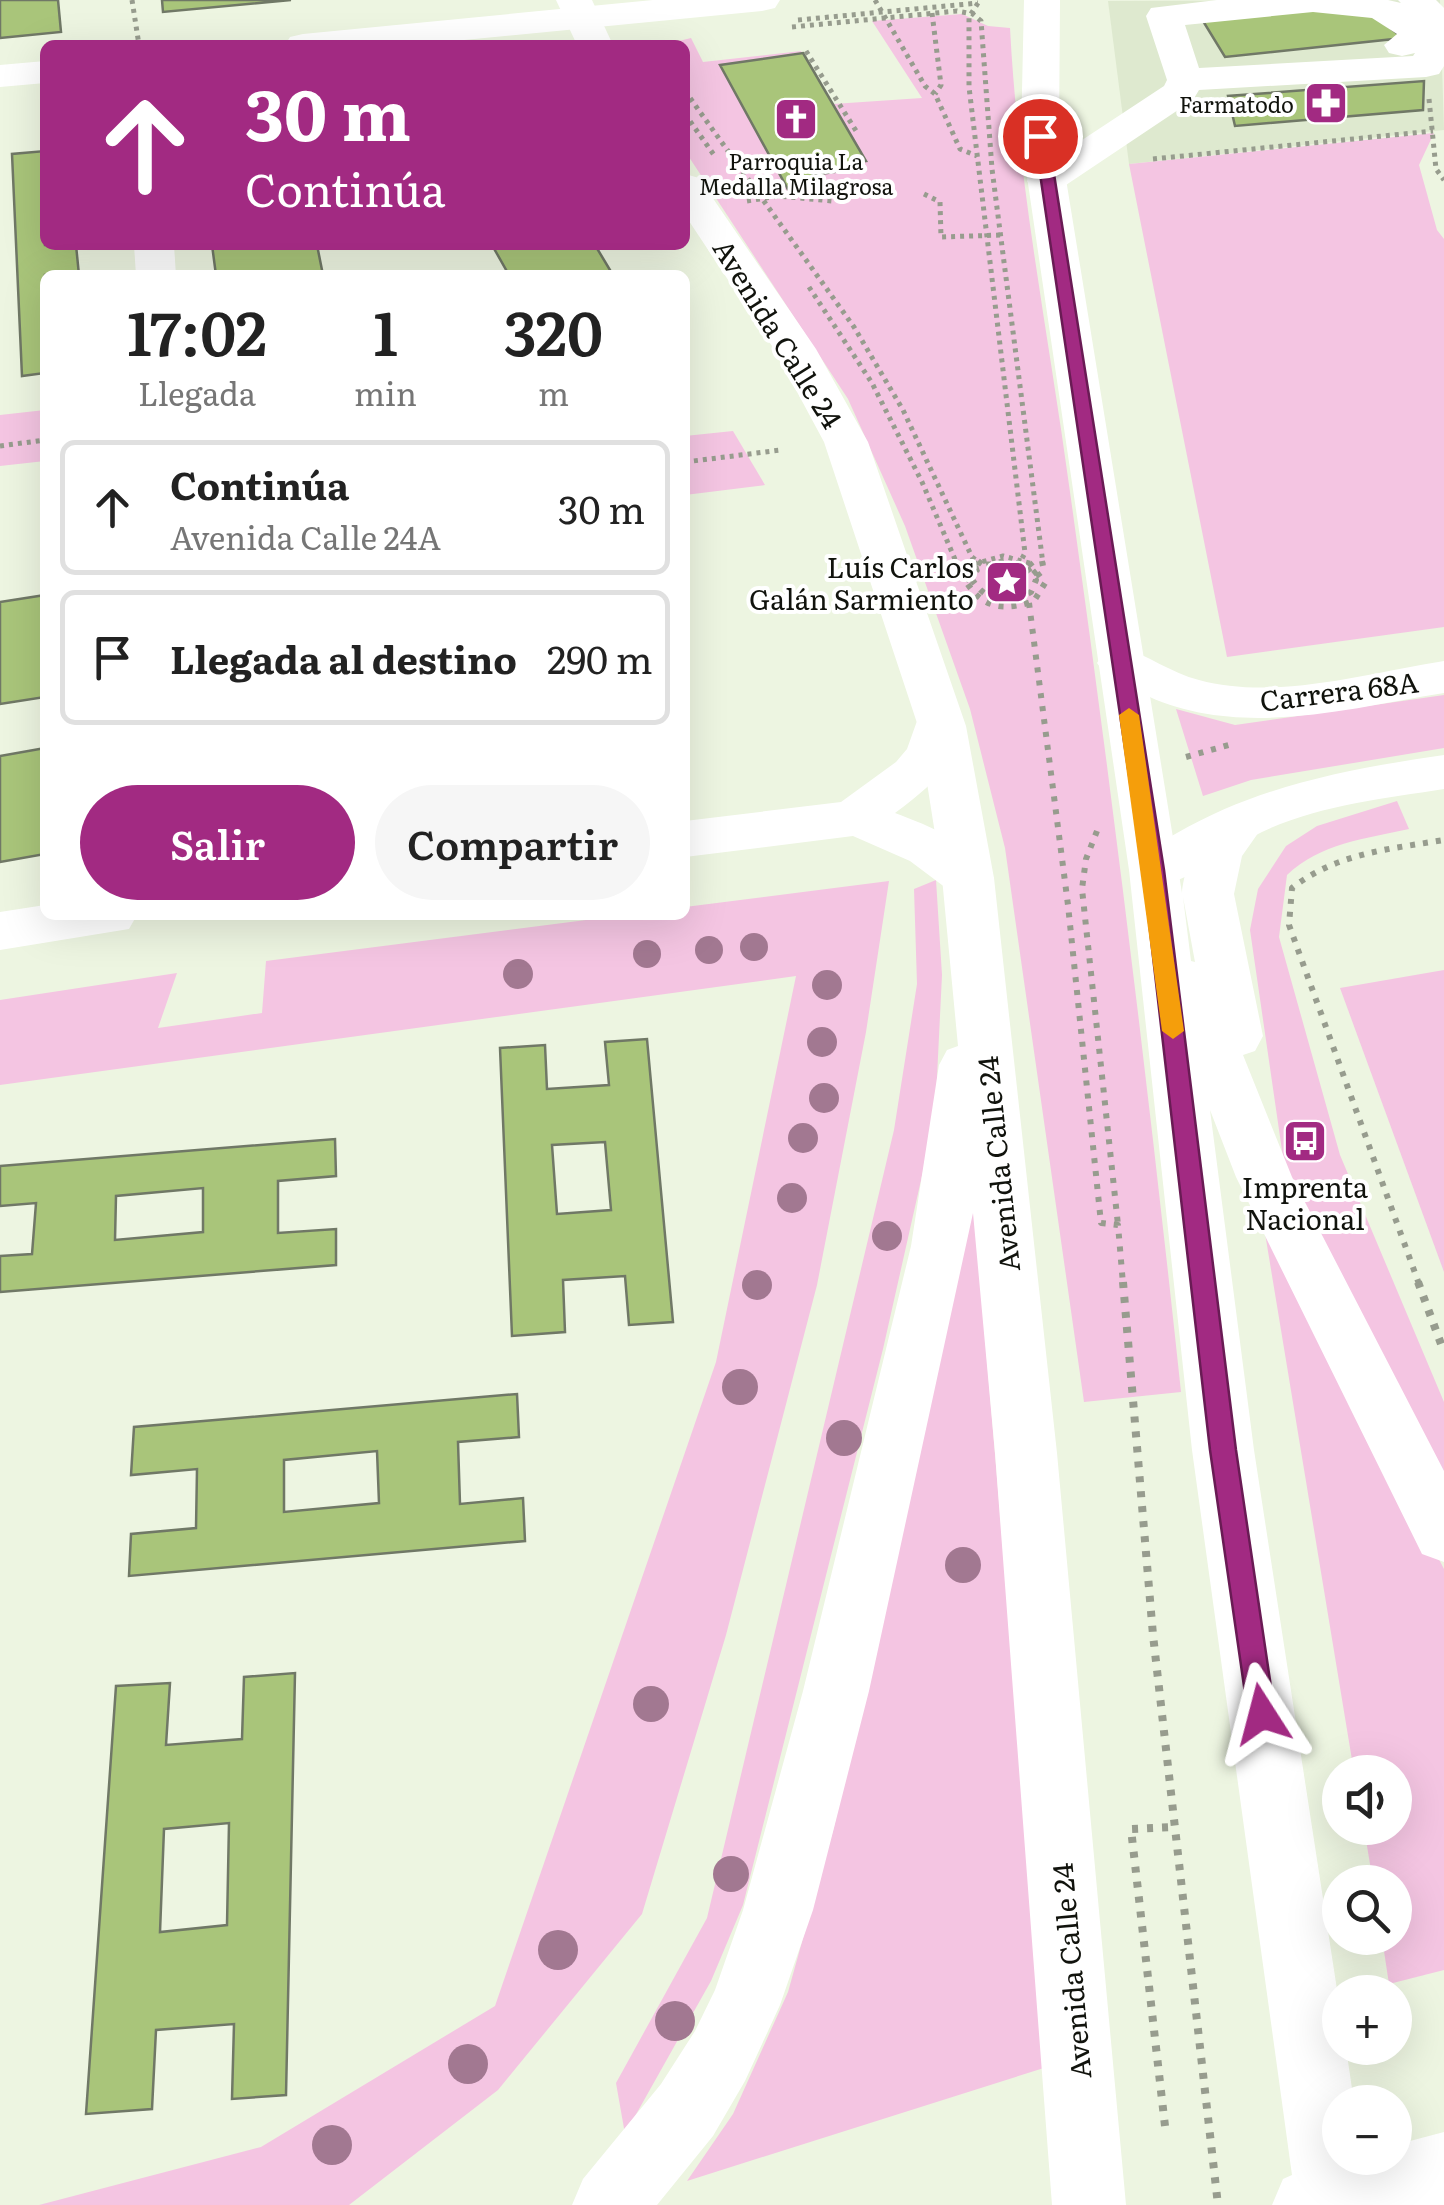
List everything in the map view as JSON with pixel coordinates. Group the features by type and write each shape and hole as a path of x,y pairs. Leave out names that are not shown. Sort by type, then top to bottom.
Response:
{"main road":[{"path":"359,40 762,0"},
{"path":"1042,0 1038,96 1046,181 1156,889 1223,1450 1334,2205"},
{"path":"1046,181 1180,92 1182,72 1164,16 1245,4 1323,0"},
{"path":"1182,72 1426,66 1436,47 1438,22 1416,0"},
{"path":"1182,72 1393,48 1418,38 1414,25 1397,11 1313,1"},
{"path":"0,76 40,72"},
{"name":"Avenida Calle 24","path":"690,193 795,349 846,442 939,719 968,878 1026,1453 1089,2205"},
{"name":"Carrera 68A","path":"1121,663 1195,696 1237,702 1276,701 1444,677"},
{"path":"854,818 913,774 930,754 939,719"},
{"path":"1156,889 1243,819 1308,796 1444,772"},
{"path":"690,838 854,818 920,842 968,878"},
{"path":"1243,819 1215,854 1208,894 1264,1176"},
{"path":"1156,889 1264,1176 1444,1534"},
{"path":"0,931 76,920"},
{"path":"609,2205 688,2110 720,2056 745,2005 778,1910 836,1691 940,1246 978,978"},
{"path":"1309,2205 1444,2169"}],"path":[{"path":"132,0 137,40"},
{"path":"875,0 925,86 936,94 960,150 973,156"},
{"path":"786,27 931,12 978,3 969,18 973,156 987,235 1025,552 1021,561"},
{"path":"931,12 941,85 936,94"},
{"path":"794,20 931,12 972,14 982,25 984,94 1042,566 1036,572 1035,586 1026,596 998,600 976,588 974,575 980,563"},
{"path":"806,51 858,134"},
{"path":"1426,66 1436,170 1444,180"},
{"path":"690,98 854,327 903,410 980,563"},
{"path":"1141,160 1433,131"},
{"path":"924,194 940,202 941,237 1002,235"},
{"path":"746,200 778,196 832,201"},
{"path":"0,446 40,441"},
{"path":"690,461 781,450"},
{"path":"995,555 1021,561 1036,572 1044,590 1028,604 1004,608 974,596 965,581 966,572 980,563 995,555"},
{"path":"1028,604 1068,905 1101,1223 1118,1225 1153,1635 1218,2205"},
{"path":"1444,840 1330,861 1308,873 1292,888 1289,925 1444,1352"},
{"path":"1164,2126 1131,1829 1176,1827"}],"shaded area":[{"path":"1440,0 1444,130 1129,164 1108,1"},
{"path":"962,14 988,26 1010,28 1027,202 1115,829 1181,1392 1084,1402 1005,848 970,709 905,526 848,399 690,159 690,40 683,40 691,38 703,62 801,51 833,104 922,98 872,21"},
{"path":"1434,133 1419,165 1437,230 1444,239 1444,627 1227,657 1129,164"},
{"path":"40,411 40,462 0,466 0,415"},
{"path":"733,431 765,485 690,494 690,435"},
{"path":"1444,695 1444,748 1251,780 1203,796 1176,709 1235,725"},
{"path":"1397,801 1409,829 1329,849 1287,875 1279,937 1340,1155 1444,1402 1444,1496 1286,1178 1250,930 1258,889 1286,846 1317,826"},
{"path":"936,880 942,975 935,1118 883,1349 743,1905 711,1981 625,2134 616,2083 707,1918 894,1130 917,984 914,889"},
{"path":"889,881 866,1032 817,1285 726,1635 642,1914 498,2090 349,2205 39,2205 261,2147 495,2006 716,1362 796,976 0,1085 0,1000 177,973 158,1028 262,1013 266,961 586,920 690,920 690,906"},
{"path":"1444,970 1444,1272 1340,988"},
{"path":"973,1195 1047,2067 687,2181 733,2114 788,1992 834,1827"},
{"path":"1262,1215 1444,1569 1444,1970 1412,1978 1412,1975 1388,1975 1385,1955 1412,1955 1412,1865 1370,1865 1367,1845 1412,1845 1412,1755 1351,1755"}],"building":[{"path":"0,0 58,0 61,32 0,38"},
{"path":"162,0 291,0 163,12"},
{"path":"1360,4 1403,38 1225,57 1203,21"},
{"name":"Parroquia La Medalla Milagrosa","path":"803,53 866,161 845,164 848,170 813,175 821,190 791,195 720,65"},
{"name":"Farmatodo","path":"1424,81 1423,110 1235,126 1228,96"},
{"path":"40,151 40,250 76,250 78,270 40,270 40,374 22,376 12,154"},
{"path":"213,250 318,250 322,270 215,270"},
{"path":"495,250 598,250 610,270 506,270"},
{"path":"40,596 40,698 0,704 0,602"},
{"path":"40,749 40,855 0,862 0,756"},
{"path":"647,1039 673,1322 629,1325 625,1276 563,1280 565,1332 512,1336 500,1048 545,1045 547,1089 609,1085 605,1042","holes":["605,1142 611,1210 557,1214 552,1145"]},
{"path":"335,1139 336,1176 278,1181 278,1233 336,1229 336,1265 0,1292 0,1256 32,1254 36,1203 0,1206 0,1166","holes":["203,1188 203,1232 115,1240 116,1196"]},
{"path":"517,1394 519,1437 458,1442 460,1504 523,1498 525,1541 129,1576 131,1534 196,1528 197,1469 131,1475 134,1427","holes":["377,1451 379,1503 284,1512 284,1460"]},
{"path":"295,1673 286,2095 232,2099 234,2024 156,2030 152,2109 86,2114 116,1686 170,1683 166,1745 242,1739 244,1677","holes":["229,1823 227,1925 160,1932 164,1829"]}],"slow traffic":[{"path":"1129,715 1154,870 1173,1031"}],"place":[{"name":"Farmatodo","path":"1326,103"},
{"name":"Parroquia La Medalla Milagrosa","path":"796,119"},
{"name":"Luís Carlos Galán Sarmiento","path":"1007,582"},
{"name":"Imprenta Nacional","path":"1305,1141"}],"route":[{"path":"1040,136 1154,870 1223,1450 1262,1714"}]}
